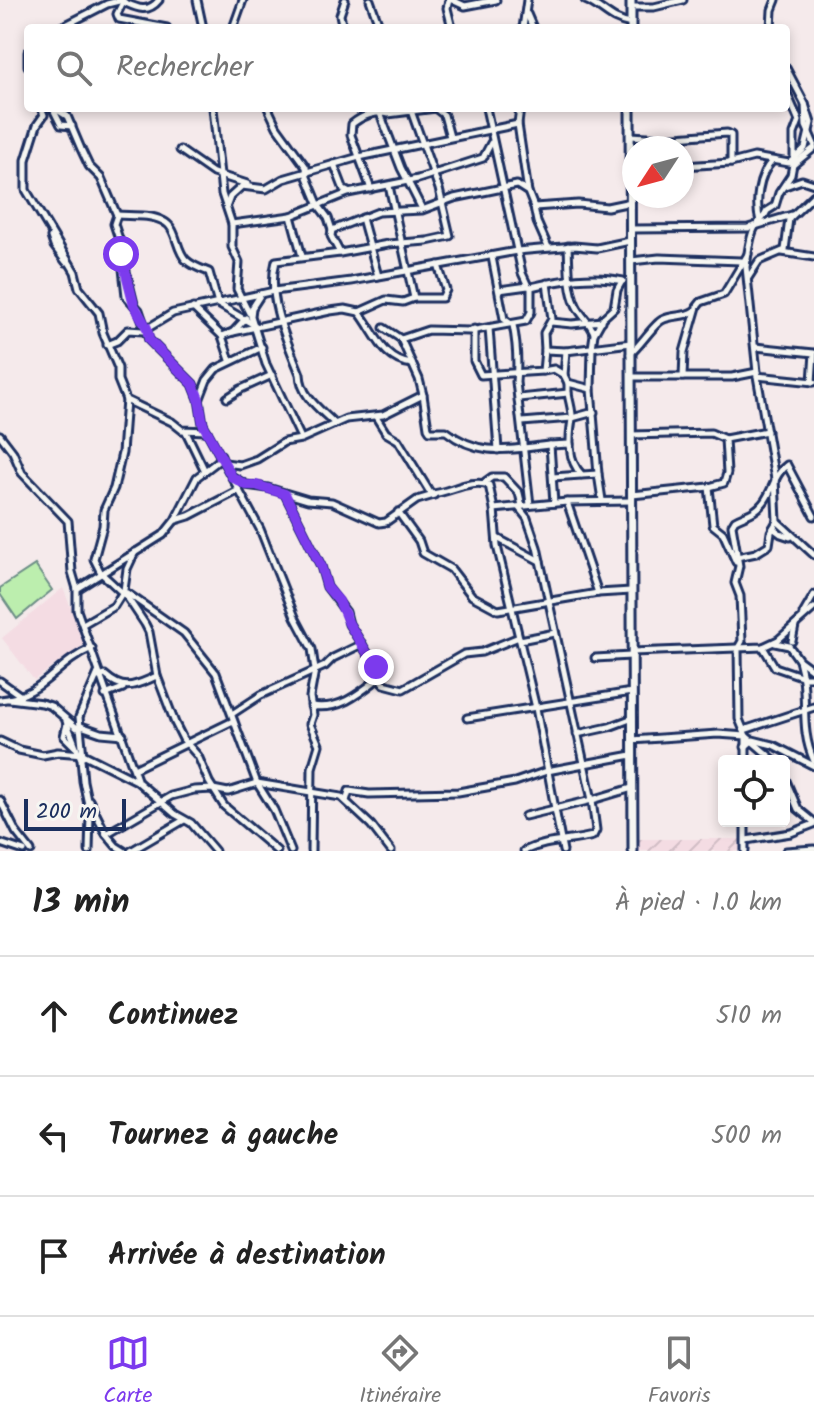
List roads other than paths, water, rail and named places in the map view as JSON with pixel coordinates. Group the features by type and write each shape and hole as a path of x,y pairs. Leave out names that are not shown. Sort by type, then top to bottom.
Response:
{"main road":[{"path":"631,3 631,24"},
{"path":"630,112 631,136"},
{"path":"631,208 633,851"}],"street":[{"path":"68,24 107,4 122,1 144,9 159,0"},
{"path":"197,0 202,24"},
{"path":"234,24 243,0"},
{"path":"342,24 340,15 345,0"},
{"path":"370,0 379,24"},
{"path":"451,24 447,8 451,0 465,6 496,0"},
{"path":"524,24 527,0"},
{"path":"585,0 596,4 612,19 626,24"},
{"path":"631,3 654,7 683,0"},
{"path":"769,0 772,10"},
{"path":"771,24 776,0"},
{"path":"122,1 117,14 119,19 146,24"},
{"path":"526,10 531,24"},
{"path":"694,165 731,163 754,157 789,163 803,151 811,123 790,78"},
{"path":"737,557 769,545 777,521 775,479 757,374 748,254 758,224 775,206 793,166 794,134 799,121 790,100"},
{"path":"805,106 814,115"},
{"path":"42,112 26,160 26,190 54,246 75,272 79,288 99,313 126,400 122,453 114,488 104,510 94,559 101,573 122,591 192,641 216,673 257,783 274,810 291,851"},
{"path":"60,112 67,116 89,166 101,178 117,215 114,224 123,263 126,296 147,328 149,340 193,384 203,424 260,529 295,617 312,649 315,670 310,697 313,715 310,724 319,745 312,768 311,851"},
{"path":"215,112 217,157 222,194 227,205"},
{"path":"270,112 306,167 340,253"},
{"path":"371,189 351,135 352,124 375,112"},
{"path":"381,112 393,148 422,210"},
{"path":"335,424 305,394 274,291 276,261 450,236 434,172 412,112"},
{"path":"441,112 450,137"},
{"path":"401,339 428,330 437,332 513,325 526,321 531,312 529,287 517,251 487,112"},
{"path":"520,112 518,124 528,192 548,247"},
{"path":"180,150 206,169 262,190 283,179 393,148 423,145 518,124"},
{"path":"793,166 814,146 808,131"},
{"path":"689,136 731,135 731,163"},
{"path":"232,224 291,216 348,193 389,186 483,158 488,153 491,138"},
{"path":"758,224 757,200 763,174 772,161"},
{"path":"334,164 348,193"},
{"path":"785,186 802,180 814,184"},
{"path":"248,184 238,188 227,205 226,213 232,224 232,247 239,262 237,289 256,326 272,375 301,439"},
{"path":"332,230 378,212 422,210 503,187 517,185 528,192"},
{"path":"389,186 414,298"},
{"path":"632,229 726,229 758,224 792,215 814,195"},
{"path":"534,207 578,204 607,207 622,204"},
{"path":"117,215 160,219 169,226 187,261 209,272 218,304"},
{"path":"782,252 792,215"},
{"path":"291,216 302,256"},
{"path":"362,218 378,276"},
{"path":"506,253 514,237"},
{"path":"107,345 117,341 128,330 140,332 165,316 274,291 517,251 568,246 602,247 631,241"},
{"path":"568,246 570,280 576,306 591,323 594,334 591,389 602,500"},
{"path":"748,279 759,261 782,252 814,257"},
{"path":"683,377 684,352 695,311 701,302 724,294 738,273 741,261 748,254"},
{"path":"492,257 504,319 513,325 519,363 516,382 530,505"},
{"path":"631,261 659,258 741,261"},
{"path":"222,336 330,311 345,309 359,312 386,300 403,302 414,298 442,298 446,290 438,265"},
{"path":"499,290 600,278 632,283"},
{"path":"594,334 614,308 622,281"},
{"path":"543,371 544,333 551,322 547,283"},
{"path":"233,332 261,294"},
{"path":"218,304 249,313 256,326"},
{"path":"193,308 222,336 230,360"},
{"path":"630,355 651,334 657,322 695,311"},
{"path":"359,312 388,354 400,363 413,364"},
{"path":"551,322 602,321"},
{"path":"384,328 401,339 413,364 430,431 446,431 458,442 498,451 570,444"},
{"path":"489,328 498,451"},
{"path":"474,329 476,369 481,375 554,369 564,375"},
{"path":"545,350 566,351 631,343"},
{"path":"199,399 207,380 216,369 262,347"},
{"path":"631,377 732,377 757,374 813,382 814,353 810,350 755,347"},
{"path":"566,351 564,375 568,383 572,418 568,430 573,464 582,475"},
{"path":"227,398 272,375"},
{"path":"193,384 207,380"},
{"path":"568,383 591,389"},
{"path":"519,398 568,393"},
{"path":"225,463 240,465 257,459 284,442 301,439 346,419 376,417 423,395"},
{"path":"126,400 186,431 205,471"},
{"path":"522,422 572,418 595,411"},
{"path":"376,417 386,433 398,440 434,495"},
{"path":"186,431 207,431"},
{"path":"631,435 711,433 725,439 767,431"},
{"path":"0,435 22,473 68,521 77,610 138,782"},
{"path":"494,509 631,498 724,483 727,478 725,439"},
{"path":"550,445 554,503"},
{"path":"77,589 163,535 175,520 197,477 221,455"},
{"path":"746,755 745,733 739,719 738,648 742,641 740,596 735,583 739,566 732,525 764,502 775,479 787,465 814,516"},
{"path":"553,477 598,474"},
{"path":"232,477 246,485 342,506 379,523 386,522 417,500 471,483 485,482 492,477 504,477 519,493 550,601 592,800 595,834 524,851"},
{"path":"485,482 489,485 497,538 536,708 563,851"},
{"path":"175,520 189,516 246,485"},
{"path":"709,487 713,525 723,533 739,566"},
{"path":"285,494 321,566 327,587 339,601 384,684 403,689 464,654 482,652 520,638 555,633"},
{"path":"567,502 598,593"},
{"path":"398,512 419,541 420,550 451,569 472,596 498,610 598,593 631,591"},
{"path":"777,521 814,555"},
{"path":"773,528 795,538"},
{"path":"497,538 541,561"},
{"path":"83,624 114,606 135,551"},
{"path":"122,591 149,632 157,676 183,739 198,756 224,806 277,851"},
{"path":"595,658 763,647 774,643 796,625 814,601"},
{"path":"792,641 796,625"},
{"path":"788,632 804,677 804,733 814,764"},
{"path":"774,643 793,649"},
{"path":"232,714 248,702 362,644"},
{"path":"763,647 775,667 804,677 814,674"},
{"path":"0,700 31,693 77,654 92,648"},
{"path":"799,660 814,674"},
{"path":"98,675 105,675 117,686 124,687"},
{"path":"89,851 90,814 79,752 79,717 98,675"},
{"path":"105,695 157,676"},
{"path":"311,705 323,707 346,702 379,678"},
{"path":"0,681 32,702"},
{"path":"467,718 632,692"},
{"path":"9,699 51,706 77,728 81,726 101,733 123,735"},
{"path":"632,740 745,733 814,707"},
{"path":"796,715 804,717"},
{"path":"577,734 633,718"},
{"path":"134,770 233,721"},
{"path":"67,722 64,736 79,752 138,782 191,823 215,851"},
{"path":"745,733 769,755"},
{"path":"753,740 773,745 814,764"},
{"path":"745,747 753,740"},
{"path":"0,741 19,750 43,755 79,752"},
{"path":"346,801 349,791 369,794 458,792 632,755"},
{"path":"106,834 161,801 183,792 213,789 228,792 257,783 341,797 371,825 391,851"},
{"path":"525,816 632,788"},
{"path":"746,840 791,833 814,823 798,809 790,790"},
{"path":"86,796 106,834 124,851"},
{"path":"0,800 16,832 31,851"},
{"path":"131,851 185,820"},
{"path":"745,827 745,851"},
{"path":"0,843 24,851"},
{"path":"786,851 814,849"}]}
